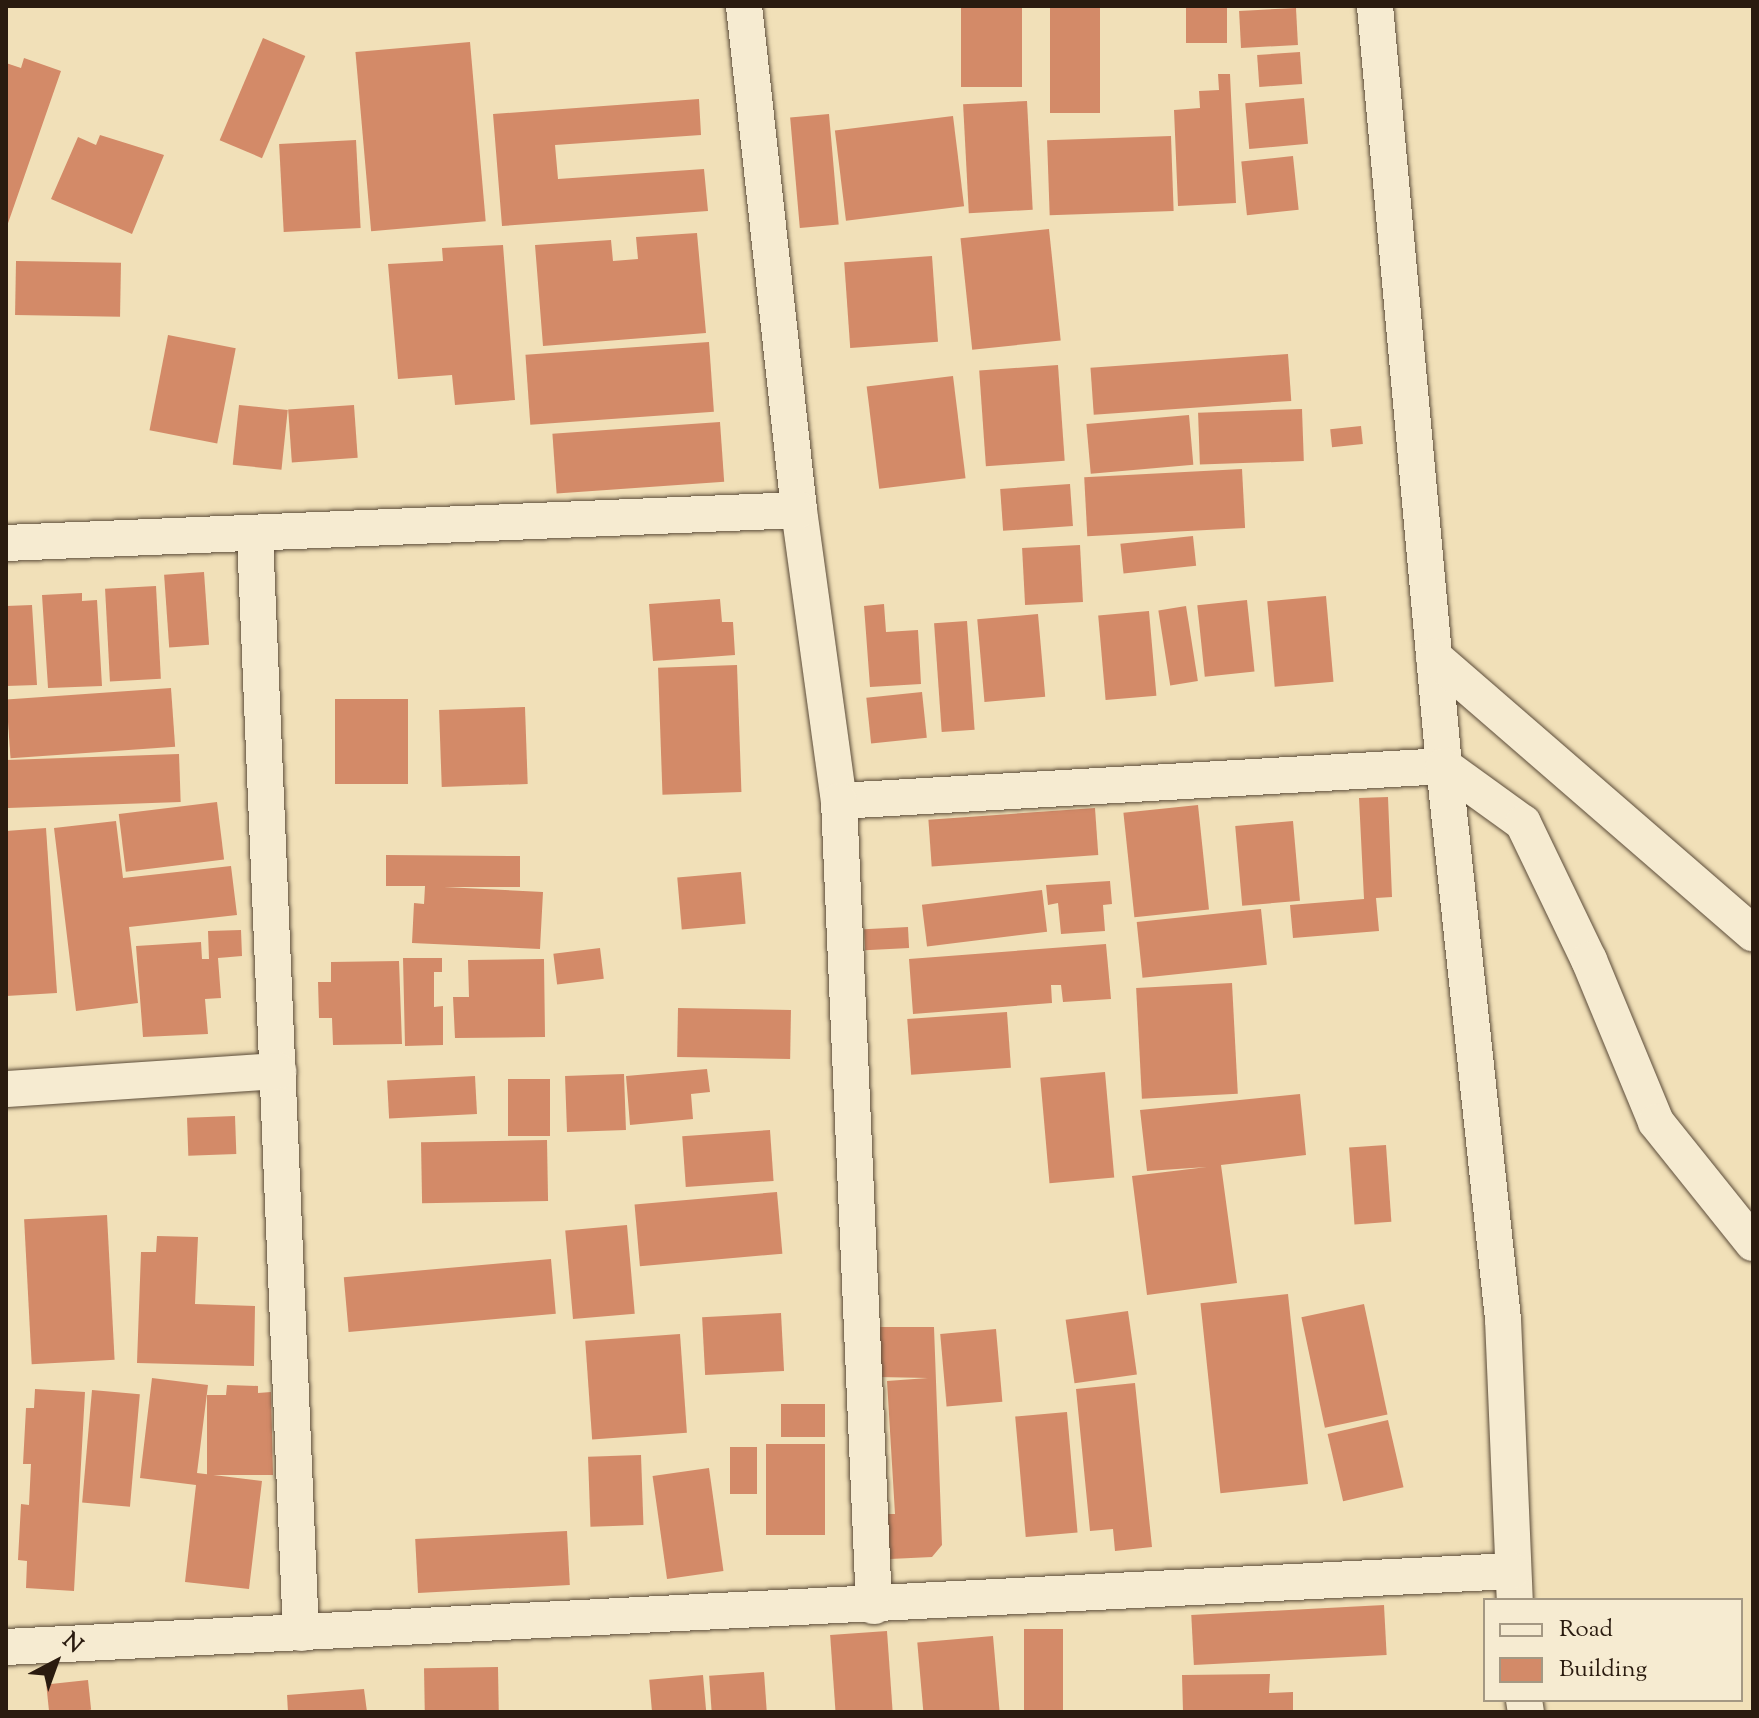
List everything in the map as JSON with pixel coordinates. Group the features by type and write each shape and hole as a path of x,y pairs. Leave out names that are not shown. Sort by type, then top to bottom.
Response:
{"street":[{"path":"744,6 799,510 839,801 874,1606"},
{"path":"6,1647 874,1606 1513,1585 1503,1319 1444,766 1375,6"},
{"path":"6,543 255,536 799,510"},
{"path":"255,536 301,1633"},
{"path":"1434,657 1753,933"},
{"path":"839,801 1444,766 1523,823 1589,960 1656,1122 1753,1243"},
{"path":"6,1089 278,1071"}],"building":[{"path":"961,6 1022,6 1022,87 961,87"},
{"path":"1050,6 1100,6 1100,113 1050,113"},
{"path":"1186,6 1227,6 1227,43 1186,43"},
{"path":"1296,8 1298,45 1241,48 1239,11"},
{"path":"263,38 305,56 262,158 220,140"},
{"path":"470,42 486,221 371,231 355,52"},
{"path":"1300,52 1302,84 1259,87 1257,55"},
{"path":"24,58 61,71 6,229 6,63 21,68"},
{"path":"1218,74 1230,74 1236,203 1178,206 1174,110 1200,108 1199,91 1219,90"},
{"path":"1304,98 1308,144 1249,149 1245,103"},
{"path":"699,99 701,135 555,145 558,179 704,169 708,211 502,226 493,114"},
{"path":"1027,101 1033,210 969,213 963,104"},
{"path":"829,114 839,225 800,228 790,117"},
{"path":"953,116 964,206 846,221 835,131"},
{"path":"100,135 164,155 132,234 51,199 78,137 96,145"},
{"path":"1171,136 1174,211 1050,215 1047,140"},
{"path":"356,140 361,228 284,232 279,144"},
{"path":"1293,156 1299,210 1247,215 1241,161"},
{"path":"1049,229 1061,340 972,350 960,238"},
{"path":"697,233 706,333 543,346 535,245 611,240 613,261 638,259 636,237"},
{"path":"503,245 515,400 455,405 452,375 398,379 388,264 443,261 442,248"},
{"path":"932,256 938,342 850,348 844,262"},
{"path":"16,261 121,263 120,317 15,315"},
{"path":"168,335 236,348 217,443 149,430"},
{"path":"709,342 714,412 530,425 525,355"},
{"path":"1288,354 1291,401 1094,415 1090,368"},
{"path":"1058,365 1065,461 986,466 979,371"},
{"path":"953,376 966,478 879,489 867,387"},
{"path":"239,405 288,410 281,470 233,465"},
{"path":"354,405 358,458 292,462 288,410"},
{"path":"1302,409 1304,461 1200,465 1198,413"},
{"path":"1189,415 1193,465 1091,474 1086,424"},
{"path":"720,422 724,482 557,494 552,434"},
{"path":"1361,426 1363,444 1332,447 1330,429"},
{"path":"1242,469 1245,528 1087,536 1084,477"},
{"path":"1070,484 1073,526 1003,531 1000,489"},
{"path":"1193,536 1196,566 1124,573 1120,544"},
{"path":"1080,545 1083,602 1025,605 1022,548"},
{"path":"204,572 209,645 169,648 164,575"},
{"path":"156,586 161,679 110,682 105,589"},
{"path":"82,593 82,601 97,600 102,686 48,688 42,595"},
{"path":"1326,596 1333,682 1275,687 1267,601"},
{"path":"720,599 722,622 733,622 735,655 653,661 649,604"},
{"path":"1247,600 1255,672 1205,677 1197,605"},
{"path":"884,604 886,632 918,630 921,684 870,687 864,606"},
{"path":"32,605 37,685 6,686 6,606"},
{"path":"1186,606 1198,681 1170,685 1158,610"},
{"path":"1149,611 1156,696 1106,700 1098,615"},
{"path":"1038,614 1045,697 984,702 977,619"},
{"path":"967,621 975,730 942,732 934,623"},
{"path":"737,665 741,792 662,795 658,668"},
{"path":"171,688 175,747 11,758 6,700"},
{"path":"922,692 927,738 871,744 866,698"},
{"path":"335,699 408,699 408,784 335,784"},
{"path":"525,707 528,784 442,787 439,710"},
{"path":"179,754 181,802 8,808 6,760"},
{"path":"1388,797 1392,897 1376,898 1379,931 1293,938 1290,905 1364,899 1359,798"},
{"path":"217,802 224,860 126,872 119,814"},
{"path":"1198,805 1209,909 1134,917 1123,813"},
{"path":"1095,808 1098,855 932,867 928,820"},
{"path":"116,821 123,878 231,866 237,915 129,927 138,1003 76,1011 54,828"},
{"path":"1293,821 1300,901 1242,906 1235,826"},
{"path":"46,828 57,993 6,996 6,831"},
{"path":"386,855 520,856 520,887 444,887 543,892 540,949 412,943 414,903 424,904 425,886 386,886"},
{"path":"741,872 746,924 682,929 677,878"},
{"path":"1110,881 1112,904 1103,905 1105,931 1061,934 1058,903 1048,905 1046,885"},
{"path":"1042,890 1047,932 927,946 922,905"},
{"path":"1261,909 1267,965 1143,978 1137,922"},
{"path":"908,927 909,948 865,950 864,929"},
{"path":"241,930 242,956 218,958 221,998 205,999 208,1034 143,1037 136,946 201,942 202,959 209,959 208,931"},
{"path":"1106,944 1111,999 1063,1002 1061,985 1051,985 1052,1003 913,1014 909,959"},
{"path":"600,948 604,979 557,984 553,954"},
{"path":"403,958 442,958 442,972 434,972 434,1007 443,1006 443,1045 405,1046"},
{"path":"544,959 545,1037 455,1038 453,997 469,997 468,960"},
{"path":"399,961 402,1044 333,1045 332,1018 319,1018 318,982 331,982 331,962"},
{"path":"1232,983 1238,1094 1142,1099 1136,988"},
{"path":"678,1008 791,1010 790,1059 677,1057"},
{"path":"1007,1012 1011,1068 911,1075 907,1019"},
{"path":"707,1069 710,1092 691,1094 693,1119 630,1125 626,1076"},
{"path":"1105,1072 1114,1178 1049,1183 1040,1078"},
{"path":"624,1074 626,1130 567,1132 565,1076"},
{"path":"475,1076 477,1114 389,1119 387,1081"},
{"path":"508,1079 550,1079 550,1136 508,1136"},
{"path":"1300,1094 1306,1155 1221,1165 1237,1283 1147,1295 1132,1176 1207,1167 1147,1171 1140,1110"},
{"path":"235,1116 236,1154 188,1156 187,1118"},
{"path":"770,1130 774,1181 686,1187 682,1136"},
{"path":"547,1140 548,1201 422,1203 421,1142"},
{"path":"1386,1145 1391,1222 1354,1224 1349,1148"},
{"path":"777,1192 782,1254 640,1266 635,1204"},
{"path":"107,1215 115,1360 32,1364 24,1219"},
{"path":"627,1225 635,1314 573,1319 565,1230"},
{"path":"157,1236 198,1237 195,1304 255,1306 254,1366 137,1363 141,1252 156,1252"},
{"path":"551,1259 556,1314 349,1332 344,1277"},
{"path":"1288,1294 1308,1484 1220,1493 1200,1303"},
{"path":"1364,1304 1387,1415 1325,1428 1301,1317"},
{"path":"1128,1311 1137,1374 1075,1383 1066,1320"},
{"path":"781,1313 784,1371 705,1375 702,1317"},
{"path":"879,1327 934,1327 942,1545 932,1557 890,1559 888,1514 895,1514 887,1381 928,1378 879,1377"},
{"path":"996,1329 1002,1402 947,1407 940,1334"},
{"path":"680,1334 687,1433 592,1439 585,1341"},
{"path":"152,1378 208,1385 197,1473 262,1481 249,1589 185,1582 196,1485 140,1478"},
{"path":"1135,1383 1152,1547 1115,1551 1113,1529 1090,1531 1076,1389"},
{"path":"227,1385 258,1386 258,1393 271,1392 273,1475 207,1475 207,1395 226,1395"},
{"path":"35,1389 85,1392 74,1591 26,1588 27,1561 18,1560 21,1504 29,1505 31,1464 23,1464 26,1408 34,1408"},
{"path":"92,1390 140,1394 130,1507 82,1503"},
{"path":"781,1404 825,1404 825,1437 781,1437"},
{"path":"1067,1412 1078,1533 1026,1537 1015,1417"},
{"path":"1388,1420 1404,1487 1343,1501 1328,1434"},
{"path":"766,1444 825,1444 825,1535 766,1535"},
{"path":"730,1447 757,1447 757,1494 730,1494"},
{"path":"641,1455 643,1525 590,1527 588,1457"},
{"path":"709,1468 723,1571 667,1579 653,1476"},
{"path":"567,1531 570,1585 418,1593 415,1539"},
{"path":"1384,1605 1387,1655 1194,1665 1191,1615"},
{"path":"1024,1629 1063,1629 1063,1712 1024,1712"},
{"path":"887,1631 893,1712 836,1712 830,1635"},
{"path":"993,1636 1000,1712 923,1712 917,1643"},
{"path":"498,1667 499,1712 425,1712 424,1668"},
{"path":"764,1672 767,1712 712,1712 709,1676"},
{"path":"1270,1674 1269,1693 1293,1692 1293,1712 1183,1712 1182,1675"},
{"path":"703,1675 706,1712 652,1712 649,1680"},
{"path":"88,1680 91,1710 49,1712 46,1684"},
{"path":"364,1689 367,1712 288,1712 287,1695"}]}
